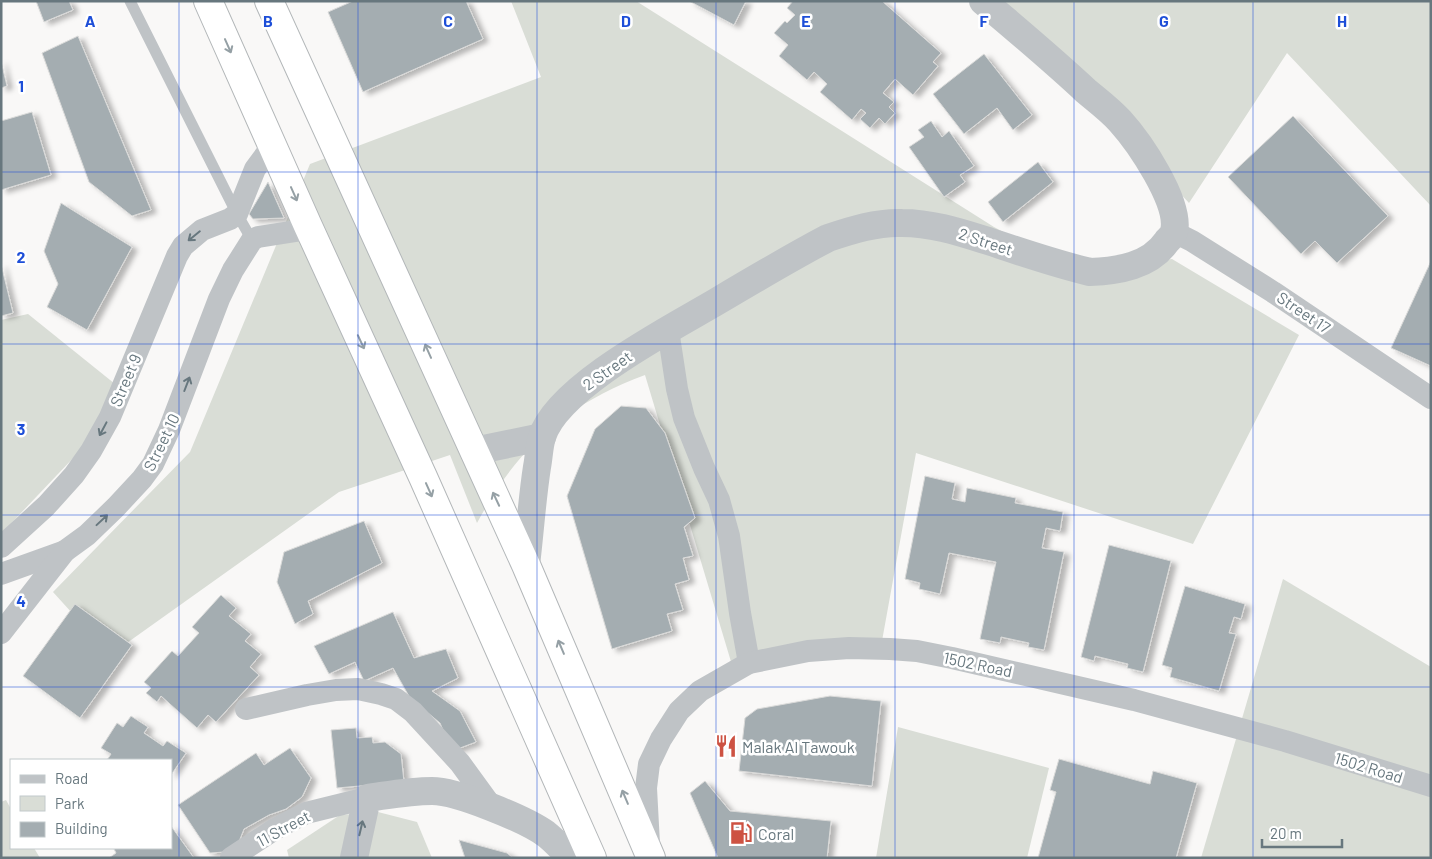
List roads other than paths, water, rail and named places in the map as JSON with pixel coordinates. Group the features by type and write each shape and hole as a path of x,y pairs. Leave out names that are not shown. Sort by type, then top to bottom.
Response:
{"highway":[{"path":"208,1 308,226 423,476 592,858"},
{"path":"269,1 526,565 651,856"}],"street":[{"path":"983,1 1120,121 1144,151 1160,178 1173,215 1174,232"},
{"path":"237,214 256,170 272,146"},
{"name":"Street 9","path":"1,547 46,506 74,475 91,451 110,417 177,256 183,246 202,230 230,219 237,214"},
{"name":"2 Street","path":"526,565 542,436 554,416 580,389 611,366 668,330 828,238 875,225 927,224 951,229 1090,272 1109,271 1147,260 1161,251 1174,232"},
{"path":"252,240 258,237 296,231 308,226"},
{"name":"Street 17","path":"1174,232 1192,240 1273,292 1431,398"},
{"name":"Street 10","path":"1,632 65,550 87,535 116,507 153,464 169,430 219,300 252,240"},
{"path":"668,330 677,389 684,418 719,500 729,536 749,663"},
{"path":"474,451 542,436"},
{"path":"1,574 65,550"},
{"name":"1502 Road","path":"651,856 646,788 649,764 660,739 679,710 700,691 749,663 817,650 850,648 917,651 1134,700 1285,741 1431,786"},
{"path":"246,709 307,694 336,690 358,689 396,699 413,712 460,763 492,807"},
{"path":"354,858 367,798 400,793 434,791 492,807 545,834 571,858"},
{"name":"11 Street","path":"231,858 276,828 306,813 367,798"}],"lane":[{"path":"130,1 237,214 252,240"}],"place":[{"name":"Malak Al Tawouk","path":"726,746"},
{"name":"Coral","path":"741,833"}]}
